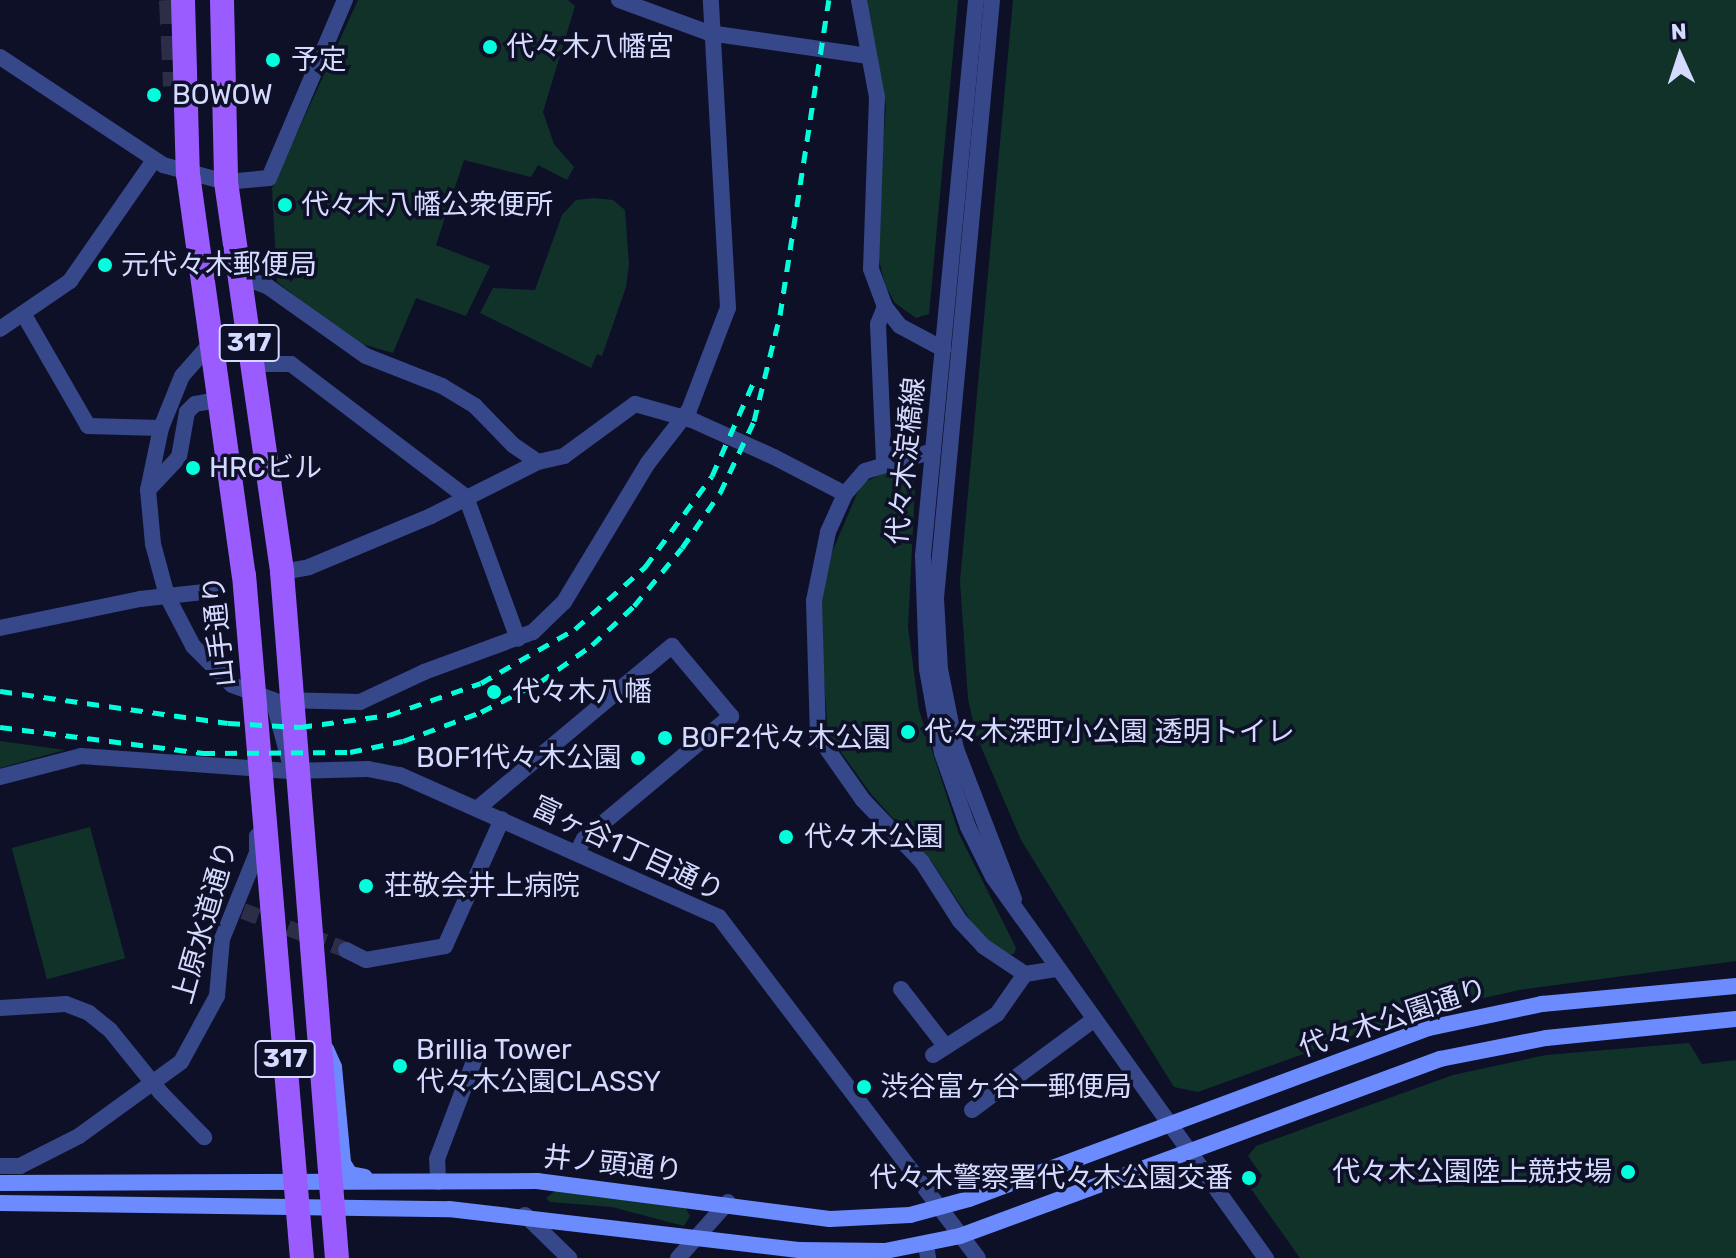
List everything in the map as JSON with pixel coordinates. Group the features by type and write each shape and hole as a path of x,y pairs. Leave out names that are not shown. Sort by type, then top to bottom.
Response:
{"main road":[{"name":"山手通り","path":"183,0 188,174 253,666 282,936 279,988 302,1258"},
{"path":"184,95 199,105 211,97 209,44 220,0"},
{"name":"317","path":"220,0 226,182 282,572 282,692 296,780 297,867 320,1037 337,1258"},
{"path":"282,936 282,874 297,867"},
{"name":"代々木公園通り","path":"1169,1123 1374,1046 1481,1014 1736,986"},
{"path":"289,1108 302,1115 313,1108 309,1033 317,1010"},
{"name":"代々木公園通り","path":"1189,1150 1463,1053 1546,1038 1736,1019"},
{"path":"320,1037 334,1067 345,1169 357,1176 438,1182"},
{"name":"井ノ頭通り","path":"0,1183 537,1181 728,1202 830,1219 882,1218 940,1208 1169,1123"},
{"path":"0,1203 334,1207 524,1214 841,1253 927,1252 960,1236 1189,1150"}],"street":[{"path":"0,57 154,160 188,174 226,182 269,178 345,0"},
{"path":"619,0 709,33 868,56"},
{"path":"210,344 182,376 161,428 148,490 153,544 167,596 193,646 219,675 251,696 282,692 360,702 424,672 518,639 547,621 564,602 648,463 683,417 717,348 728,308 709,33 711,0"},
{"path":"859,0 877,97 870,253 885,307 915,338 943,349"},
{"name":"代々木淀橋線","path":"976,0 922,587 933,712 968,827 993,877 1169,1123"},
{"name":"代々木淀橋線","path":"992,0 936,598 940,669 956,749 1017,908"},
{"path":"0,329 70,281 154,160"},
{"path":"239,276 267,286 366,356 453,393 538,462"},
{"path":"884,462 878,324 885,307"},
{"path":"24,315 88,426 161,428"},
{"path":"252,364 291,364 466,497 518,639"},
{"path":"148,490 179,457 187,412 195,404 218,400"},
{"path":"282,572 309,567 538,462 581,448 635,404 683,417 845,494"},
{"path":"933,451 884,462 865,471 845,494 828,532 814,601 818,736 863,800 922,862 960,921 983,946 1025,974 1056,969"},
{"path":"0,628 167,596 212,591"},
{"path":"478,808 672,646 731,716 584,839 577,852"},
{"name":"富ヶ谷1丁目通り","path":"0,777 81,756 258,771 296,780 386,771 478,808 719,917 978,1258"},
{"name":"上原水道通り","path":"0,1166 20,1166 79,1136 181,1062 217,996 222,939 238,909 257,853 258,771"},
{"path":"346,950 366,960 445,946 502,819"},
{"path":"901,989 939,1051 997,1014 1025,974"},
{"path":"0,1008 66,1004 89,1013 110,1030 204,1137"},
{"path":"972,1110 1093,1020"},
{"path":"438,1182 437,1159 477,1053"},
{"path":"1169,1123 1266,1258"},
{"path":"678,1258 728,1202"},
{"path":"524,1214 569,1258"}],"green space":[{"path":"358,0 568,0 575,6 543,112 554,144 574,167 567,180 538,165 531,177 464,160 436,245 490,266 466,316 416,298 393,353 355,342 277,282 272,188"},
{"path":"867,0 958,0 929,314 916,318 895,303 885,285 875,243 886,107"},
{"name":"代々木公園","path":"1013,0 1736,0 1736,961 1519,990 1414,1014 1198,1092 1174,1087 1021,840 976,735 968,699 960,581"},
{"path":"576,200 613,200 625,210 629,264 626,287 602,356 597,354 591,368 480,313 493,288 535,290 562,215"},
{"path":"897,466 910,470 915,488 908,627 919,710 959,834 1016,948 1014,954 1007,955 979,933 930,859 871,794 828,734 820,626 824,571 861,484"},
{"path":"0,741 65,750 0,768"},
{"path":"90,827 125,958 47,979 12,848"},
{"path":"1689,1043 1702,1064 1736,1060 1736,1258 1300,1258 1251,1189 1262,1176 1248,1156 1256,1146 1453,1075 1546,1055"},
{"path":"555,1191 685,1207 690,1216 684,1226 612,1207 550,1202 546,1198"}],"tunnel":[{"path":"171,0 175,86"},
{"path":"243,911 346,950"}],"railway":[{"path":"0,727 203,753 350,752 403,741 481,712 540,682 592,645 634,606 682,548 720,493 754,421 780,315 829,0"},
{"path":"0,691 228,723 300,727 389,715 481,683 575,629 645,567 712,476 755,379"}],"place":[{"name":"代々木八幡宮","path":"490,47"},
{"name":"予定","path":"273,60"},
{"name":"BOWOW","path":"154,95"},
{"name":"代々木八幡公衆便所","path":"285,205"},
{"name":"元代々木郵便局","path":"105,265"},
{"name":"HRCビル","path":"193,468"},
{"name":"代々木八幡","path":"494,692"},
{"name":"代々木深町小公園 透明トイレ","path":"908,732"},
{"name":"BOF2代々木公園","path":"665,738"},
{"name":"BOF1代々木公園","path":"638,758"},
{"name":"代々木公園","path":"786,837"},
{"name":"荘敬会井上病院","path":"366,886"},
{"name":"Brillia Tower 代々木公園CLASSY","path":"400,1066"},
{"name":"渋谷富ヶ谷一郵便局","path":"864,1087"},
{"name":"代々木公園陸上競技場","path":"1628,1172"},
{"name":"代々木警察署代々木公園交番","path":"1249,1178"}]}
